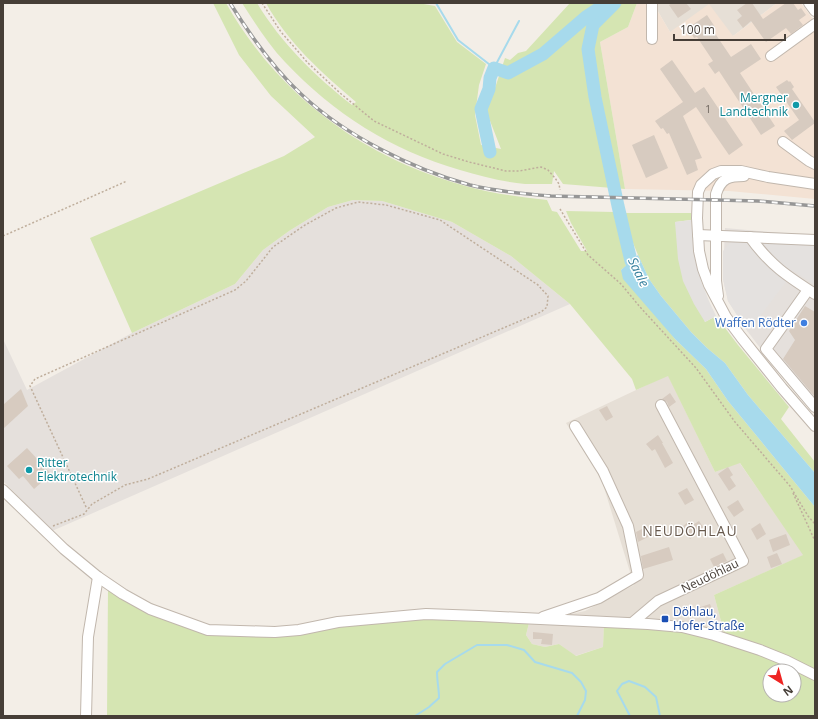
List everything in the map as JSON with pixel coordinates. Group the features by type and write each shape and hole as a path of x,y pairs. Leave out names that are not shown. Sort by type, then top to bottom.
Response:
{"street":[{"path":"652,3 652,39"},
{"path":"809,3 815,11"},
{"path":"771,56 815,24"},
{"path":"783,142 815,164"},
{"path":"815,184 729,170 721,171 713,174 701,185 698,192 697,218 703,269 709,285 726,317 782,388 815,426"},
{"path":"719,302 716,280 716,194 719,186 723,181 735,176 768,177"},
{"path":"698,235 815,240"},
{"path":"750,237 762,253 777,268 808,290 766,349 815,407"},
{"name":"Neudöhlau","path":"632,623 658,601 743,561 661,405"},
{"path":"538,619 599,598 638,575 628,526 603,471 574,426"},
{"path":"6,493 64,549 98,577 123,594 150,609 208,630 275,632 299,630 338,622 426,614 632,623 682,627 714,635 780,658 815,675"},
{"path":"86,716 88,637 98,577"}],"path":[{"path":"262,3 281,32 308,63 340,93 374,121 443,154 469,162 506,171 519,171 541,167 548,170 555,178 559,184 560,190"},
{"path":"3,236 127,181"},
{"path":"44,530 84,514 92,504 125,485 148,479 541,312 547,307 548,296 538,285 440,220 386,205 358,202 336,208 305,225 274,247 246,281 235,290 35,378 30,386 87,509"},
{"path":"560,210 588,255 621,284 640,307 692,363 735,422 790,486 808,516 815,524"},
{"path":"790,486 815,541"}],"shaded area":[{"path":"637,3 653,3 670,32 709,4 733,36 777,3 801,3 815,22 815,199 729,191 625,189 600,42 628,27"},
{"path":"653,3 777,3 733,36 670,32"},
{"path":"353,200 382,201 452,222 511,256 570,304 52,531 3,481 3,339 27,390 132,333 235,284 263,250 289,231 328,207"},
{"path":"691,220 695,260 701,281 716,316 705,322 683,281 678,259 675,222"},
{"path":"725,228 815,236 815,413 777,370 748,332 728,301 723,279"},
{"path":"731,242 815,245 815,285 794,271 748,332 728,301 723,279 723,251"},
{"path":"668,375 715,472 739,462 804,555 714,595 725,636 604,624 603,647 575,656 559,644 545,647 532,644 526,635 529,623 585,611 634,585 602,481 566,423"}],"green space":[{"path":"213,3 226,3 247,37 272,67 299,95 328,120 360,141 395,160 431,175 469,187 547,200 552,211 557,212 581,251 587,251 566,211 614,212 626,266 621,270 675,339 706,369 728,401 815,507 815,669 771,653 789,663 762,663 762,703 802,703 802,670 815,677 815,716 107,716 108,589 216,632 305,632 426,616 529,623 526,635 532,644 545,647 559,644 576,656 603,647 604,623 725,636 714,595 803,555 740,463 715,472 668,376 636,390 632,379 570,304 511,256 452,222 382,201 353,200 328,207 289,231 263,250 235,284 132,333 90,238 284,156 315,137 271,96 239,55"},
{"path":"242,3 257,3 277,32 312,71 352,105 356,102 306,57 275,18 266,3 418,3 435,6 457,42 486,64 479,85 475,115 481,145 501,149 485,108 495,88 505,58 510,60 518,53 526,51 570,3 637,3 628,27 600,42 625,189 563,184 554,171 552,184 525,184 484,177 435,162 387,141 344,114 304,81 273,48"},
{"path":"624,213 691,213 691,220 675,222 705,322 716,316 789,407 781,419 815,462 815,473 748,395 725,363 691,332 661,296 649,279 638,255 631,238"}],"water":[{"path":"638,255 649,279 661,296 691,332 725,363 748,395 815,473 815,507 728,401 706,369 675,339 623,279 621,270"}],"building":[{"path":"672,3 686,3 691,9 678,18 669,5"},
{"path":"747,3 752,3 763,19 786,3 793,3 798,10 801,8 806,15 799,20 803,25 791,34 786,28 766,42 751,21 743,28 737,20 742,16 737,10"},
{"path":"707,15 715,27 712,29 731,57 751,44 761,59 740,73 775,126 761,135 719,71 715,74 708,64 713,61 697,37 694,38 688,28"},
{"path":"672,60 695,93 704,87 743,145 729,155 696,107 683,116 702,158 695,160 698,170 687,175 669,133 667,134 663,128 661,129 655,121 683,102 660,69"},
{"name":"Mergner Landtechnik","path":"787,80 789,82 790,81 794,87 792,89 815,122 792,140 784,131 799,120 776,87"},
{"path":"654,135 668,168 646,178 632,145"},
{"path":"805,306 815,312 815,397 783,359 795,340 789,331"},
{"path":"21,389 28,406 3,429 3,405"},
{"path":"670,393 676,402 669,407 667,402 662,399"},
{"path":"607,406 613,417 606,421 599,410"},
{"path":"658,435 673,463 665,468 655,449 652,451 646,444"},
{"name":"Ritter Elektrotechnik","path":"27,448 51,474 34,489 23,476 19,479 7,466"},
{"path":"728,467 733,475 730,477 736,486 729,491 718,474"},
{"path":"687,488 694,500 685,505 678,493"},
{"path":"738,500 744,510 734,517 727,507"},
{"path":"699,521 703,527 690,539 682,527 688,522 691,526"},
{"path":"760,523 766,534 757,540 751,529"},
{"path":"646,527 650,536 638,542 636,532"},
{"path":"786,534 790,545 773,552 769,540"},
{"path":"669,547 673,560 643,569 641,556"},
{"path":"723,553 727,561 714,567 710,559"},
{"path":"777,553 782,564 771,568 767,557"},
{"path":"710,604 713,612 697,616 694,609"},
{"path":"533,632 553,634 552,645 541,644 542,639 533,639"}],"waterway":[{"path":"435,3 458,40 494,68 519,21"},
{"path":"490,152 481,109 489,89 490,78 494,68 508,73 543,54 586,17 607,3"},
{"name":"Saale","path":"615,3 593,25 588,49 595,97 618,206 631,261 638,276"},
{"path":"415,716 439,698 437,672 445,664 477,645 507,645 524,650 535,662 572,673 581,682 586,691 585,700 577,716"},
{"path":"630,716 617,691 622,684 629,681 645,687 656,697 660,716"}],"railway":[{"path":"230,3 254,39 281,73 318,109 358,137 380,149 425,170 448,178 490,189 551,196 758,201 815,206"}],"place":[{"name":"Mergner Landtechnik","path":"796,105"},
{"name":"Waffen Rödter","path":"804,323"},
{"name":"Ritter Elektrotechnik","path":"29,470"},
{"name":"Döhlau, Hofer Straße","path":"665,619"}],"district":[{"name":"NEUDÖHLAU","path":"690,531"}]}
